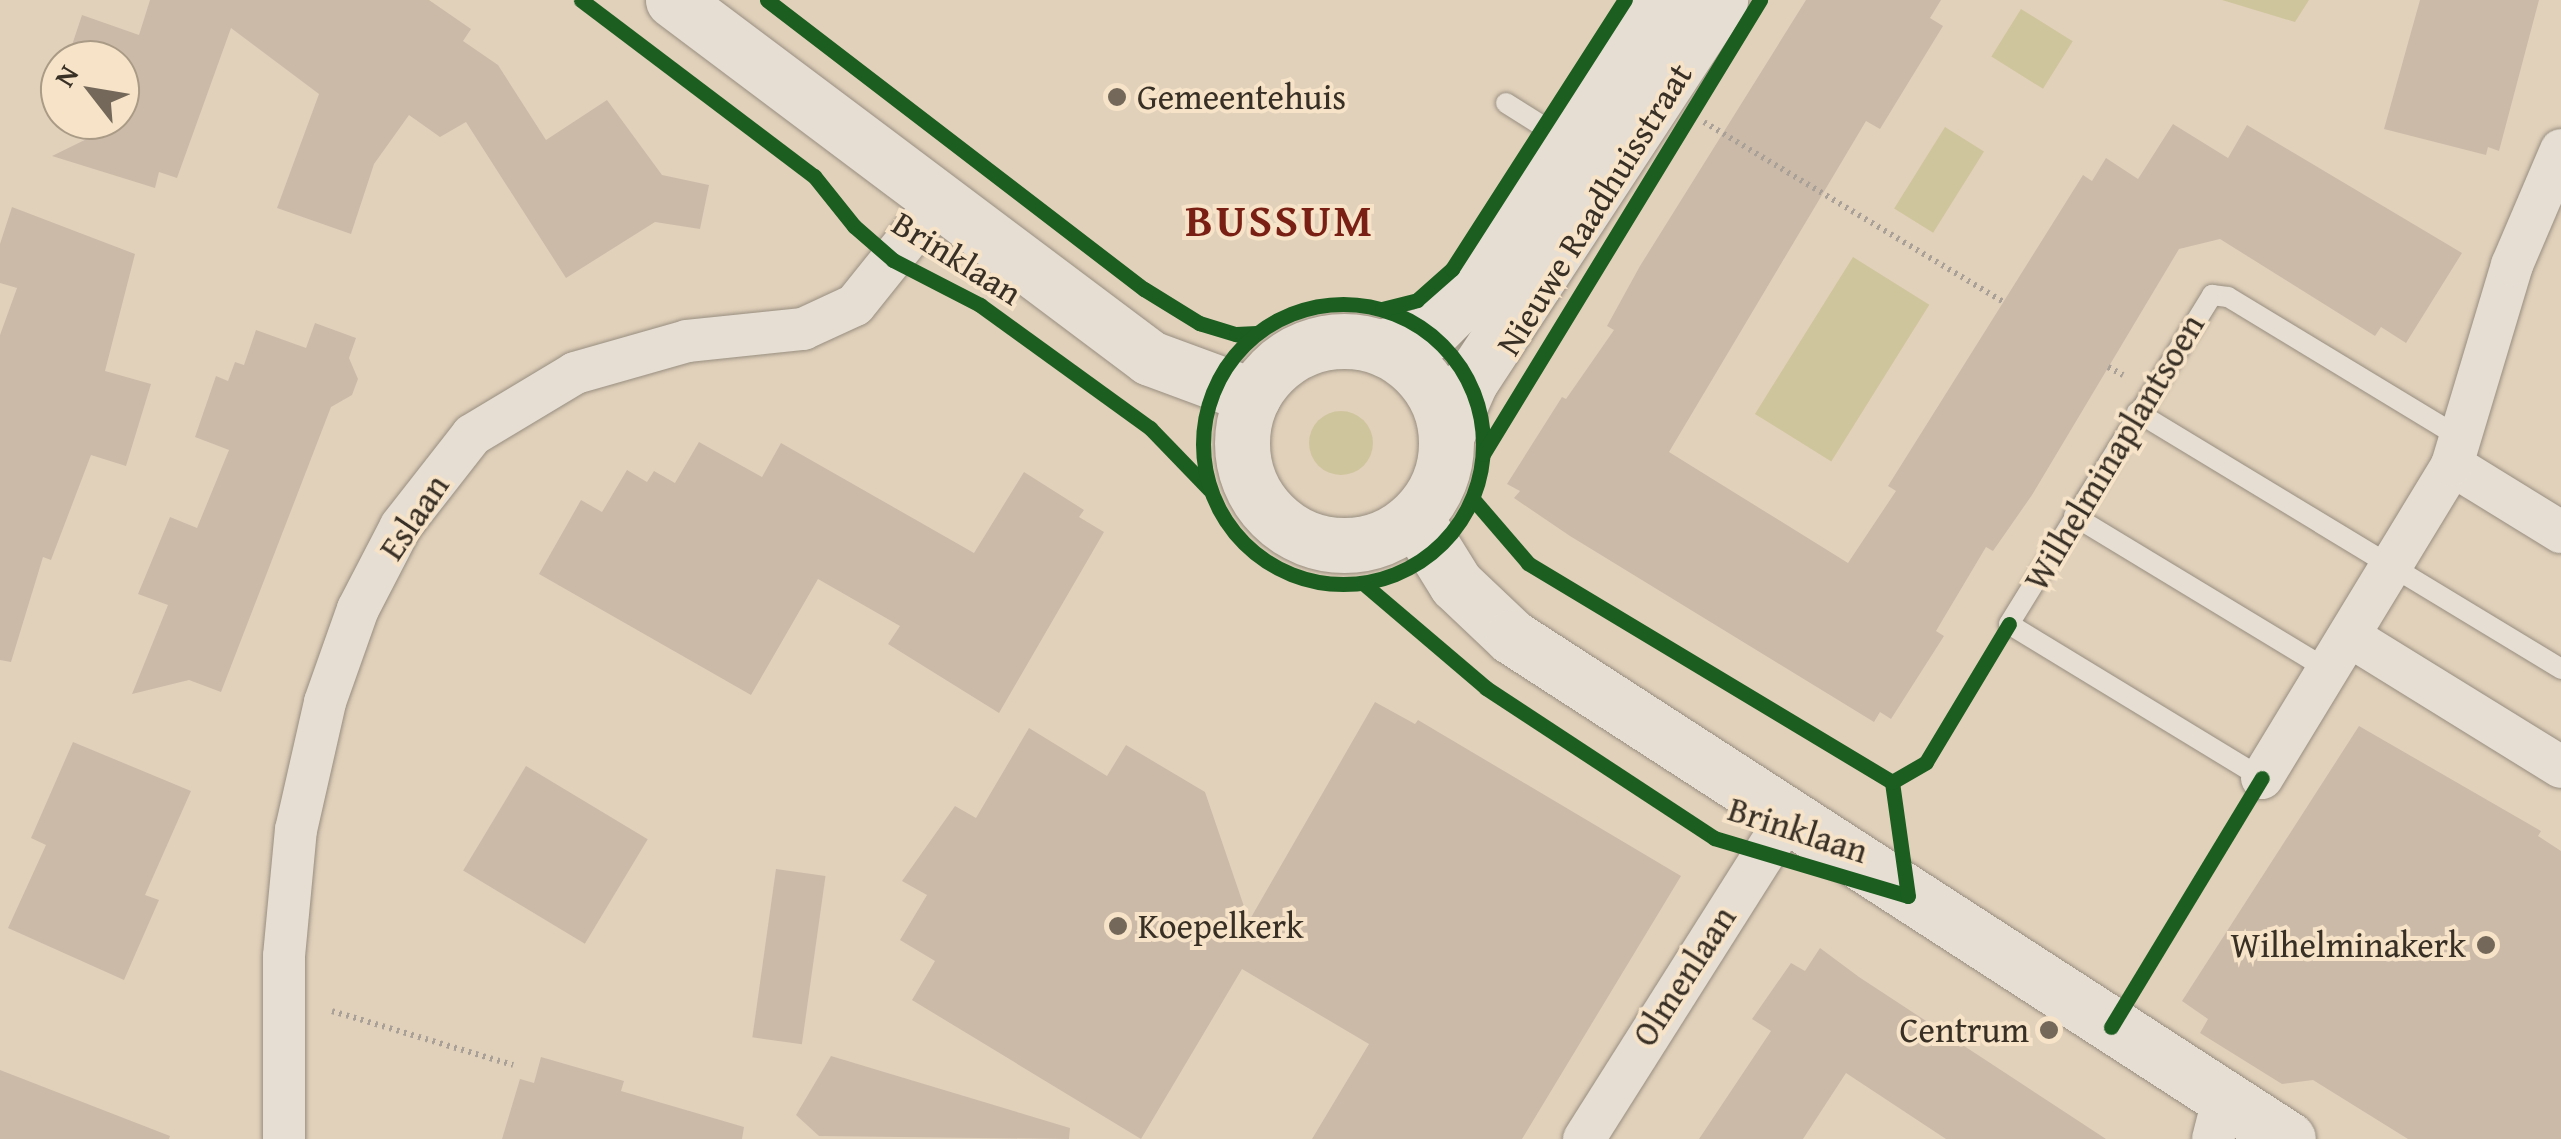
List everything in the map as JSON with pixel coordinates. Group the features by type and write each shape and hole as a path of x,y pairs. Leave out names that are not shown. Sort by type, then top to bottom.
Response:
{"street":[{"name":"Brinklaan","path":"673,0 1150,358 1253,396"},
{"name":"Nieuwe Raadhuisstraat","path":"1382,348 1430,333 1473,290 1663,0"},
{"name":"Nieuwe Raadhuisstraat","path":"1447,434 1470,382 1720,0"},
{"path":"2456,451 2512,265 2561,150"},
{"name":"Eslaan","path":"284,1139 284,996 296,830 324,702 358,609 401,526 472,435 575,373 688,341 803,329 855,305 940,199"},
{"path":"1353,340 1382,348 1414,368 1436,398 1447,434 1434,494 1416,518 1361,545 1330,546 1272,518 1253,492 1242,460 1242,427 1253,396 1271,371 1308,347 1353,340"},
{"name":"Wilhelminaplantsoen","path":"2262,778 2456,451 2561,532"},
{"name":"Brinklaan","path":"1416,518 1456,584 1512,637 1788,816 2218,1119 2288,1139"},
{"path":"2338,653 2561,767"},
{"name":"Olmenlaan","path":"1584,1139 1788,816"}],"lane":[{"path":"1506,103 1571,144 1586,186 1574,226"},
{"name":"Wilhelminaplantsoen","path":"2262,778 2009,624 2212,295 2228,297 2456,451"},
{"path":"2137,412 2561,669"},
{"path":"2074,516 2338,653"}],"path":[{"path":"1660,95 2002,302"},
{"path":"284,996 513,1065"}],"shaded area":[{"path":"2222,0 2309,0 2295,22"},
{"path":"2021,9 2073,41 2043,89 1991,56"},
{"path":"1945,127 1984,151 1933,233 1894,208"},
{"path":"1853,257 1929,305 1831,462 1755,414"},
{"path":"1341,411 1363,421 1373,443 1363,465 1341,475 1319,465 1309,443 1319,421"}],"building":[{"path":"150,0 429,0 471,29 463,41 498,65 546,140 607,100 662,175 709,185 700,229 655,222 566,278 466,122 440,137 409,115 374,164 351,234 277,208 319,94 231,28 177,178 159,172 155,188 52,156 85,140 140,140 140,40 74,40 82,15 139,35"},
{"path":"1806,0 1941,0 1930,18 1943,26 1880,129 1866,121 1669,452 1848,563 1896,491 1888,486 2083,175 2092,181 2106,158 2138,179 2173,124 2228,158 2247,125 2462,253 2406,343 2381,327 2375,336 2220,239 2179,249 2032,495 1993,551 1986,547 1936,631 1944,636 1891,719 1880,712 1874,722 1570,536 1514,498 1520,491 1507,484 1562,397 1566,399 1614,330 1607,326 1640,266"},
{"path":"2420,0 2539,0 2499,151 2488,147 2486,155 2384,129"},
{"path":"12,207 135,254 105,371 151,384 126,466 91,455 51,560 43,557 11,662 0,660 0,335 17,288 0,283 0,244"},
{"path":"315,323 356,338 349,358 358,379 352,395 331,407 221,692 189,680 132,694 168,605 138,594 170,517 197,528 229,450 195,437 216,376 228,381 235,362 244,365 256,330 306,348"},
{"path":"699,442 762,477 781,443 974,553 1024,472 1084,510 1079,517 1104,532 999,713 888,644 900,626 818,579 751,695 539,574 581,500 602,512 627,470 647,482 654,471 675,483"},
{"path":"1375,702 1415,724 1418,720 1681,876 1522,1139 1312,1139 1369,1044 1242,969 1141,1139 912,1000 935,961 900,940 927,895 902,881 955,806 976,818 1029,728 1107,776 1126,745 1205,792 1249,921"},
{"path":"2359,726 2541,831 2538,836 2561,851 2561,1139 2408,1139 2313,1080 2282,1084 2200,1033 2208,1019 2182,1001"},
{"path":"73,742 191,791 145,895 159,900 124,980 8,928 46,845 31,838"},
{"path":"526,766 648,839 585,944 463,871"},
{"path":"776,869 826,876 802,1044 752,1037"},
{"path":"1820,948 2106,1139 1946,1139 1846,1073 1803,1139 1699,1139 1771,1031 1752,1019 1791,963 1805,971"},
{"path":"831,1056 1070,1128 1069,1139 819,1136 796,1115"},
{"path":"541,1057 624,1081 621,1091 744,1127 742,1139 502,1139 520,1079 534,1083"},
{"path":"0,1070 170,1136 169,1139 0,1139"}],"cycle path":[{"path":"581,0 814,176 854,226 893,260 980,305 1150,428 1209,489"},
{"path":"767,0 1144,289 1199,323 1236,334 1257,333"},
{"path":"1382,309 1417,300 1452,269 1625,0"},
{"path":"1483,454 1760,0"},
{"path":"1343,304 1397,315 1442,345 1472,390 1483,444 1472,498 1442,543 1397,573 1343,584 1289,573 1244,543 1214,498 1203,444 1214,390 1244,345 1289,315 1343,304"},
{"path":"1364,584 1486,688 1714,838 1908,896 1892,782 1528,563 1473,499"},
{"path":"1892,782 1926,762 2009,624"},
{"path":"2111,1027 2262,778"}],"place":[{"name":"Gemeentehuis","path":"1117,97"},
{"name":"Koepelkerk","path":"1118,926"},
{"name":"Wilhelminakerk","path":"2486,945"},
{"name":"Centrum","path":"2049,1030"}],"district":[{"name":"BUSSUM","path":"1280,220"}]}
